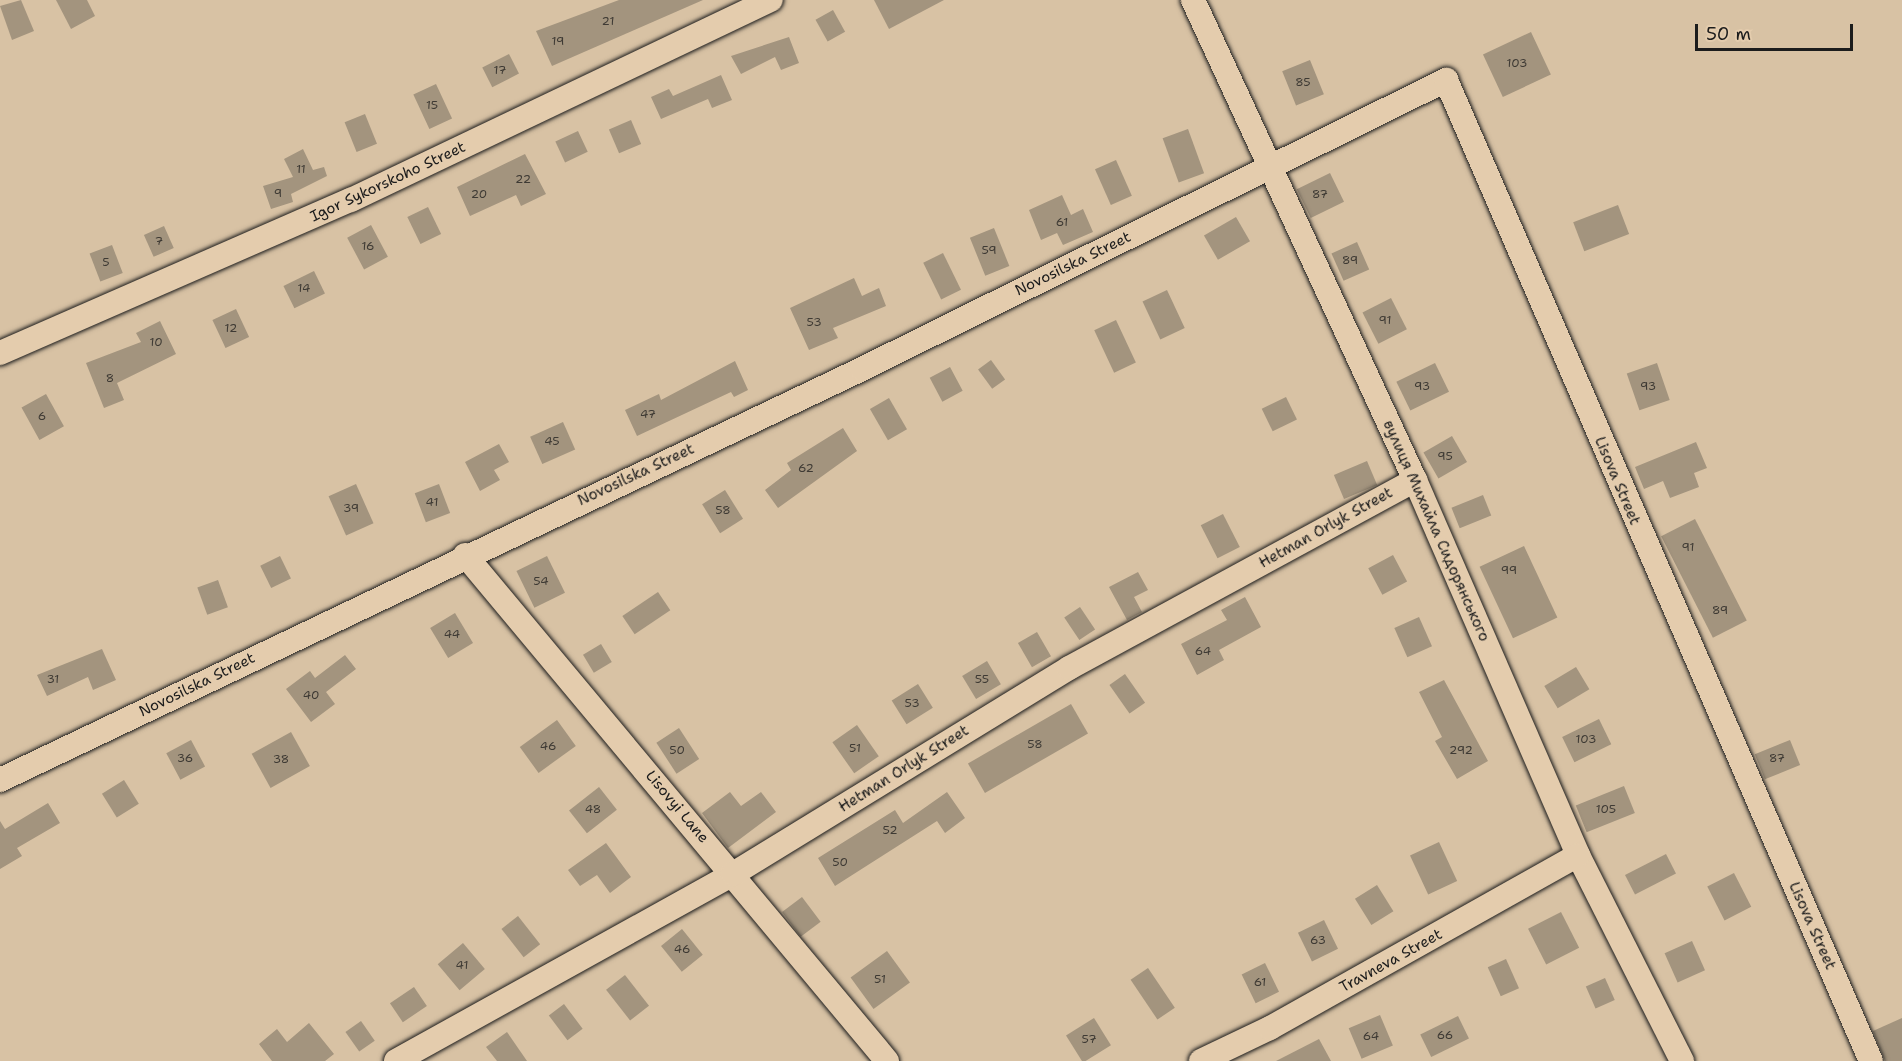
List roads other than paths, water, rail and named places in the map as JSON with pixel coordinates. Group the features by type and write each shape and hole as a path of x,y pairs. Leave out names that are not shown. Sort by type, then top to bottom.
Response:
{"street":[{"name":"Igor Sykorskoho Street","path":"0,352 351,200 771,0"},
{"name":"вулиця Михайла Сидорянського","path":"1193,0 1415,480 1578,855 1682,1061"},
{"name":"Lisova Street","path":"1269,166 1446,80 1871,1061"},
{"name":"Novosilska Street","path":"0,780 465,555 862,369 1269,166"},
{"name":"Hetman Orlyk Street","path":"396,1061 733,874 1069,668 1415,480"},
{"name":"Lisovyi Lane","path":"465,555 733,874 886,1061"},
{"name":"Travneva Street","path":"1201,1061 1270,1028 1578,855"}]}
